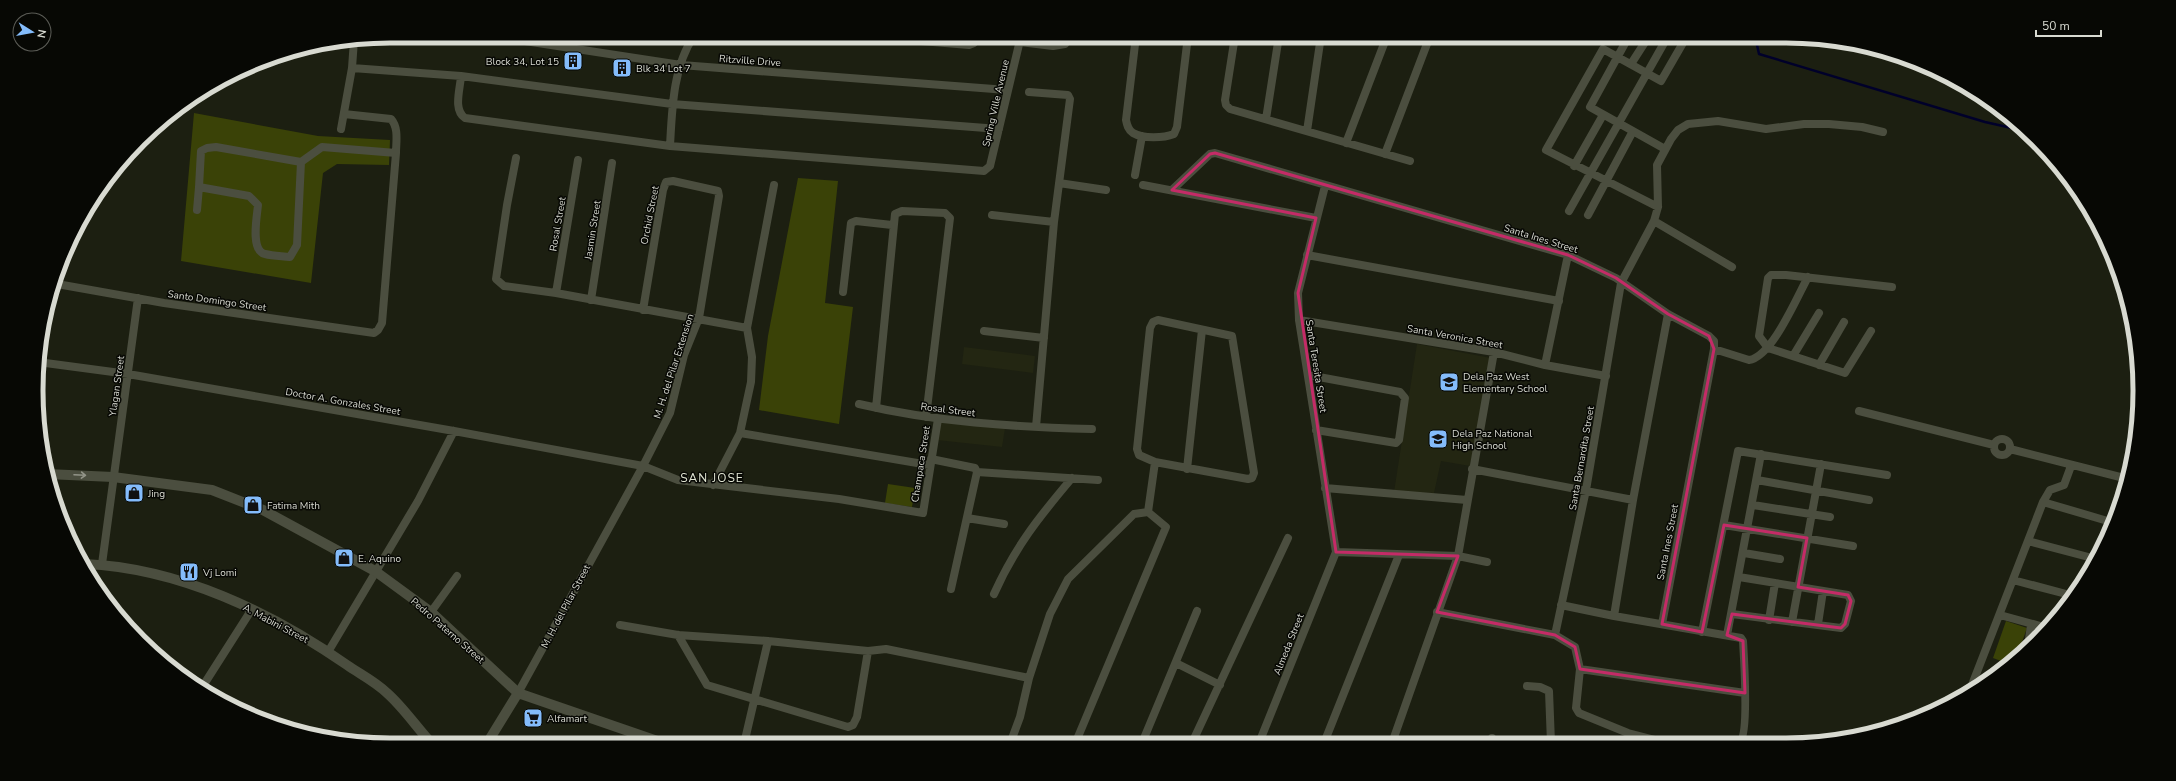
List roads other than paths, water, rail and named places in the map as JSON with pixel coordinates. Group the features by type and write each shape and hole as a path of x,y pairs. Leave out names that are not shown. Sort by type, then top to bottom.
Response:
{"street":[{"name":"Ritzville Drive","path":"538,43 681,65 1007,90"},
{"path":"461,76 458,109 460,115 465,118 670,146 672,104 681,65 690,43"},
{"path":"945,43 969,45 974,43"},
{"name":"Spring Ville Avenue","path":"670,146 984,171 990,166 1019,43"},
{"path":"1038,43 1052,46 1066,43"},
{"path":"1135,43 1126,120 1128,128 1133,133 1142,136 1168,136 1174,134 1177,127 1187,43"},
{"path":"1234,43 1225,100 1226,105 1230,109 1410,161"},
{"path":"1266,119 1278,43"},
{"path":"1307,131 1321,43"},
{"path":"1346,143 1384,43"},
{"path":"1385,154 1427,43"},
{"path":"1626,43 1590,105 1591,108 1666,149"},
{"path":"1631,64 1644,43"},
{"path":"1569,211 1664,43"},
{"path":"1658,207 1574,166 1546,150 1603,49 1659,81 1662,79 1683,43"},
{"path":"341,129 352,68 354,45"},
{"path":"352,68 461,76 672,104 999,129"},
{"path":"1029,92 1070,96 1054,222 1036,427"},
{"path":"197,210 201,151 207,148 216,147 300,162 322,147 396,153 396,132 394,123 391,119 344,114"},
{"path":"1574,166 1603,115"},
{"name":"Santa Bernardita Street","path":"1555,635 1586,490 1621,283 1654,221 1658,207 1657,165 1678,130 1688,124 1718,121 1766,130 1804,124 1829,124 1862,126 1883,132"},
{"path":"1588,215 1633,131"},
{"path":"1135,175 1142,136"},
{"name":"Santo Domingo Street","path":"60,284 138,298 374,333 378,330 382,323 396,153"},
{"name":"Santa Ines Street","path":"1172,190 1210,154 1215,153 1568,255 1616,278 1621,283 1668,314 1710,336 1714,341 1714,349 1662,624"},
{"path":"516,158 507,205 496,279 504,286 556,293 643,310 700,318 747,328"},
{"name":"Rosal Street","path":"556,293 578,160"},
{"path":"199,187 249,196 254,199 258,205 255,244 263,254 290,257 297,245 300,162"},
{"name":"Jasmin Street","path":"592,300 612,163"},
{"name":"Orchid Street","path":"643,310 663,190 666,182 672,181 711,189 718,191 719,196"},
{"path":"1059,183 1106,190"},
{"path":"713,485 740,433 751,382 752,356 747,328 774,185"},
{"path":"1143,185 1316,218"},
{"name":"Santa Teresita Street","path":"1325,186 1298,292 1299,320 1336,552"},
{"name":"M. H. del Pilar Extension","path":"643,466 670,414 684,355 700,318 719,196"},
{"path":"876,408 892,225 895,214 902,211 945,212 950,218 926,417"},
{"path":"992,215 1054,222"},
{"path":"843,292 851,223 856,221 892,225"},
{"path":"1654,221 1732,267"},
{"path":"1307,255 1559,301"},
{"path":"1545,365 1568,255"},
{"path":"1871,331 1845,373 1768,348 1759,336 1768,278 1772,275 1808,277 1892,288"},
{"path":"1714,349 1749,360 1754,360 1768,348 1808,277"},
{"name":"Ylagan Street","path":"102,564 138,298"},
{"path":"1793,356 1819,313"},
{"path":"1614,616 1633,500 1668,314"},
{"path":"1158,320 1232,336 1254,473 1252,478 1248,479 1155,462 1139,455 1137,449 1150,328 1153,322 1158,320"},
{"name":"Santa Veronica Street","path":"1299,320 1494,352 1545,365 1606,376"},
{"path":"1819,365 1844,322"},
{"path":"1188,469 1202,330"},
{"path":"984,331 1044,338"},
{"path":"1394,738 1458,556 1472,469 1494,352"},
{"name":"Doctor A. Gonzales Street","path":"44,363 128,374 454,431 643,466 678,480 839,499 923,513"},
{"path":"1308,375 1400,392 1405,398 1399,440 1396,444 1316,430"},
{"name":"Rosal Street","path":"858,404 938,419 1036,427 1092,429"},
{"path":"1859,411 1994,445"},
{"name":"Champaca Street","path":"923,513 938,419"},
{"path":"328,652 418,501 454,431"},
{"path":"740,433 975,468 977,472 1098,480"},
{"path":"2004,439 2009,443 2010,449 2006,454 2000,455 1994,451 1994,445 1997,440 2004,439"},
{"path":"2010,449 2071,466 2122,478"},
{"path":"1702,632 1738,452 1761,454 1887,475"},
{"path":"1727,635 1749,529 1761,454"},
{"path":"1148,512 1155,462"},
{"path":"1792,622 1821,464"},
{"name":"M. H. del Pilar Street","path":"490,738 518,693 643,466"},
{"path":"1973,683 2044,502 2050,490 2064,485 2071,466"},
{"path":"1472,469 1633,500"},
{"path":"951,589 977,472"},
{"name":"Pedro Paterno Street","path":"54,474 113,477 212,490 263,510 375,571 431,612 518,693 649,738"},
{"path":"994,594 1022,539 1072,478"},
{"path":"1757,480 1870,500"},
{"path":"1325,488 1467,500"},
{"path":"2044,502 2108,521"},
{"path":"1753,505 1830,517"},
{"path":"1012,738 1020,717 1029,678 1050,614 1068,579 1134,514 1148,512 1166,527 1078,738"},
{"path":"967,518 1004,524"},
{"path":"1724,525 1853,546"},
{"path":"1194,738 1288,538"},
{"path":"2028,541 2090,557"},
{"path":"1336,552 1458,556 1487,562"},
{"name":"Almeda Street","path":"1261,738 1336,552"},
{"path":"1744,553 1780,559"},
{"path":"1326,738 1399,555"},
{"name":"A. Mabini Street","path":"90,564 102,564 158,574 252,608 328,652 387,692 427,738"},
{"path":"431,612 457,576"},
{"path":"1732,614 1768,620 1844,627 1851,601 1848,595 1739,577"},
{"path":"2013,580 2067,594"},
{"path":"1768,620 1775,583"},
{"path":"1818,624 1823,591"},
{"path":"1561,605 1614,616 1741,638 1743,641 1745,693 1744,734 1742,738"},
{"path":"204,683 252,608"},
{"path":"1144,738 1197,611"},
{"path":"1437,612 1555,635 1575,647 1580,669 1576,708 1579,713 1628,733 1647,738"},
{"path":"2000,615 2041,626"},
{"path":"620,625 678,635 768,641 868,651 886,649 1029,678"},
{"path":"2029,638 2031,625"},
{"path":"678,635 707,685 848,727 853,724 857,717 868,651"},
{"path":"746,738 768,641"},
{"path":"1176,663 1220,685"},
{"path":"1580,669 1745,693"},
{"path":"1527,686 1540,687 1548,691 1551,738"}],"waterway":[{"path":"1757,43 1759,54 1985,122 2015,129"}],"place":[{"name":"Block 34, Lot 15","path":"573,61"},
{"name":"Blk 34 Lot 7","path":"622,68"},
{"name":"Dela Paz West Elementary School","path":"1449,382"},
{"name":"Dela Paz National High School","path":"1438,439"},
{"name":"Jing","path":"134,493"},
{"name":"Fatima Mith","path":"253,505"},
{"name":"E. Aquino","path":"344,558"},
{"name":"Vj Lomi","path":"189,572"},
{"name":"Alfamart","path":"533,718"}],"district":[{"name":"SAN JOSE","path":"712,478"}]}
